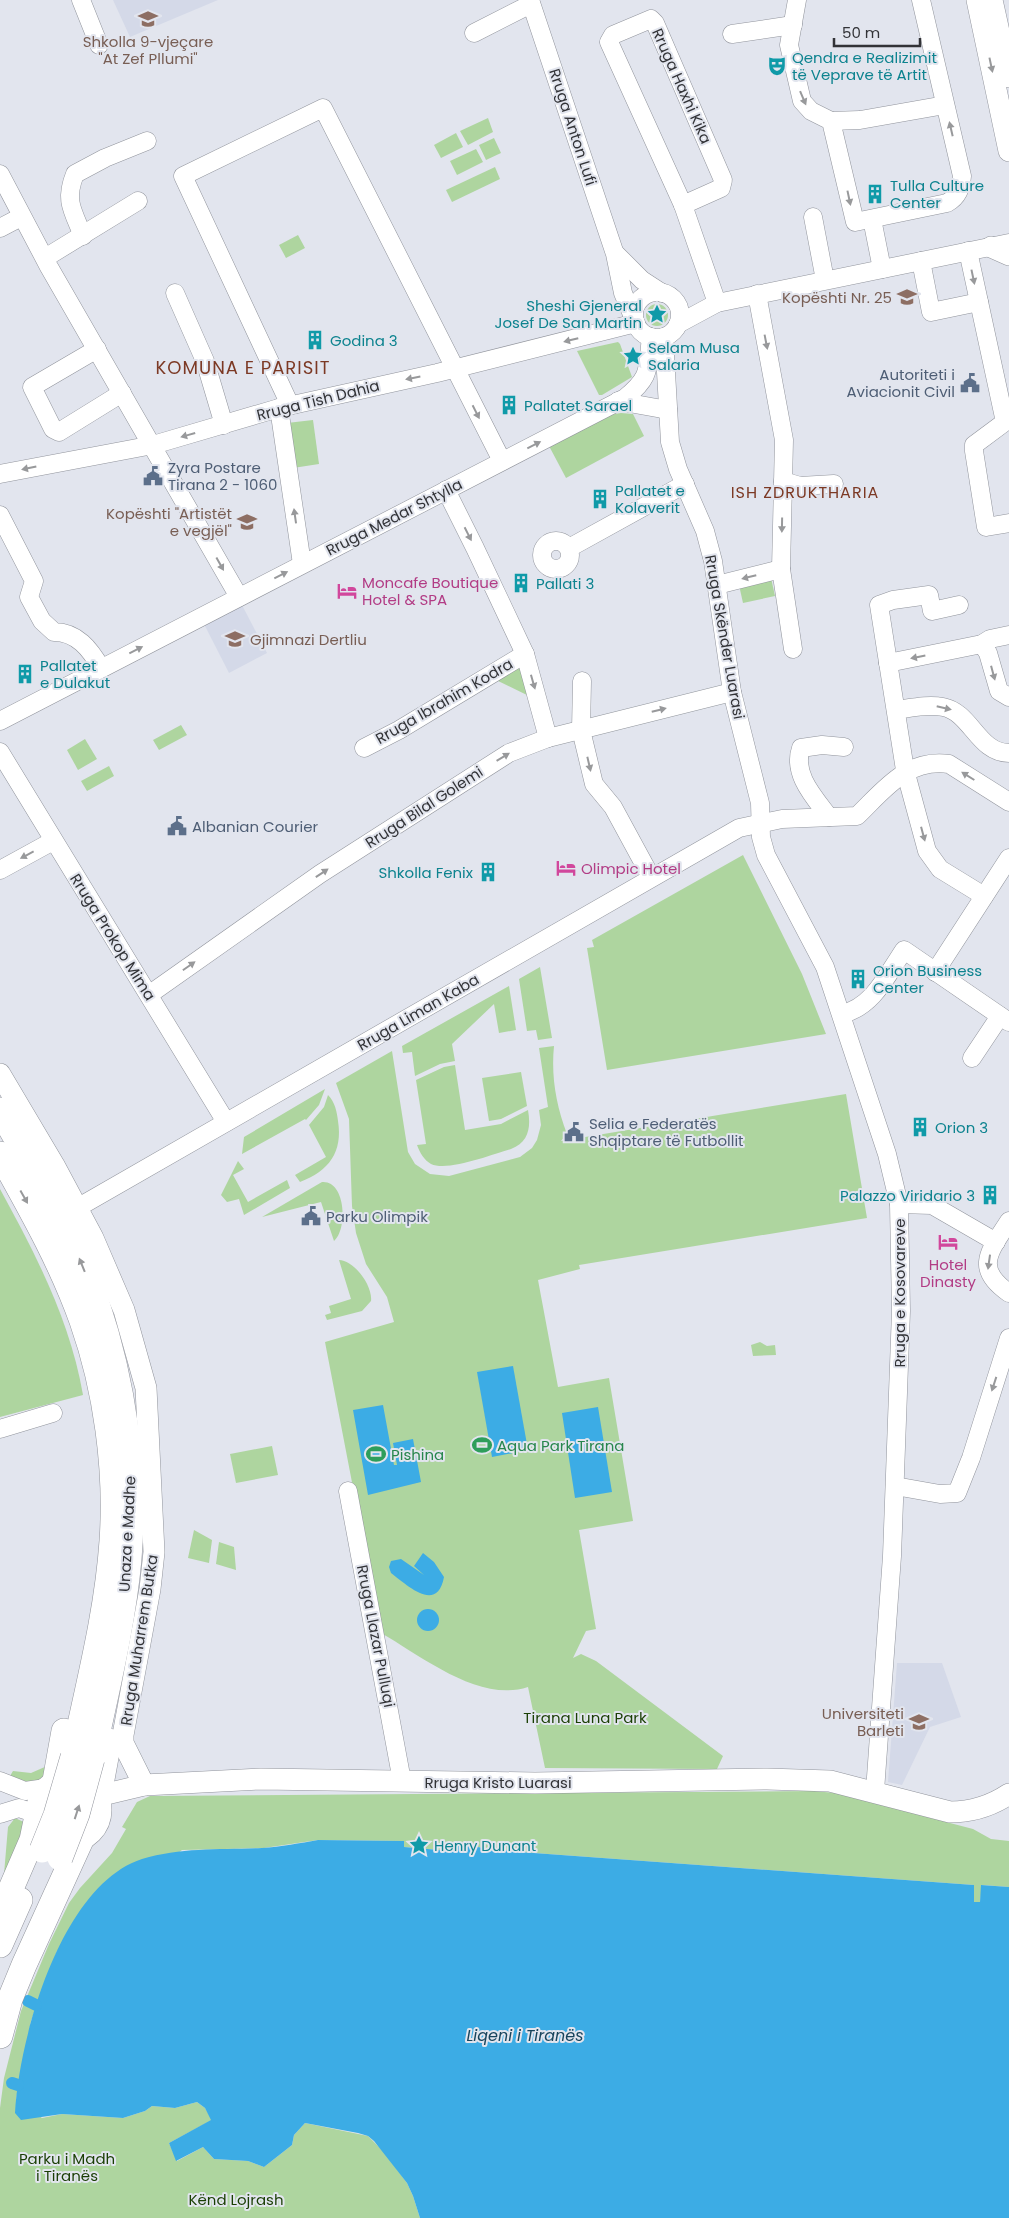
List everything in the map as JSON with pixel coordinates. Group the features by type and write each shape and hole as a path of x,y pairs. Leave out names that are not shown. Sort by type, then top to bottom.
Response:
{"highway":[{"name":"Unaza e Madhe","path":"0,1110 71,1239 96,1336 122,1402 130,1474 130,1528 124,1600 82,1758 77,1814 51,1854 0,1945"},
{"name":"Unaza e Madhe","path":"0,1154 41,1227 71,1294 96,1336"},
{"path":"50,1784 86,1632 98,1560 100,1514 98,1439 83,1349 96,1336 116,1347 127,1402 139,1491 142,1545 139,1596 98,1798"},
{"path":"0,1914 32,1840 31,1813"},
{"path":"0,2036 10,1999 24,1965 81,1840"},
{"name":"Unaza e Madhe","path":"0,1994 51,1854"}],"main road":[{"path":"977,0 1009,151"},
{"path":"992,0 1009,77"},
{"name":"Rruga Muharrem Butka","path":"0,1074 78,1208 124,1310 146,1388 154,1552 150,1589 123,1735 126,1750 144,1785"},
{"path":"66,1778 76,1778 98,1798 100,1818 96,1828 81,1840 66,1842 52,1837 31,1813 50,1784 66,1778"},
{"name":"Rruga Kristo Luarasi","path":"98,1798 144,1785 268,1779 674,1782 767,1779 830,1781 875,1791 950,1812 963,1812 986,1806 1009,1794"}],"street":[{"path":"81,0 99,45"},
{"path":"797,0 789,45 802,101 811,111 831,121 860,120 945,105"},
{"path":"831,121 855,222 946,203 952,200 960,190 962,176 921,0"},
{"path":"474,33 531,2"},
{"name":"Rruga Anton Lufi","path":"531,2 615,254 623,292 635,321"},
{"name":"Rruga Haxhi Kika","path":"682,205 721,188 723,180 654,23 647,20 613,35 609,42 682,205 717,302"},
{"path":"732,34 793,25"},
{"path":"302,564 285,406 183,176 323,108 502,462"},
{"path":"83,236 70,204 68,190 75,174 105,158 147,141"},
{"path":"0,174 21,217 239,597"},
{"path":"45,258 138,201"},
{"path":"0,228 21,217"},
{"path":"813,217 825,280"},
{"path":"872,219 882,269"},
{"path":"717,302 665,294 649,294 639,301 634,313 635,321 640,331 658,337 670,334 678,324 717,302 968,251 1003,248"},
{"path":"968,251 979,302 1004,390 1005,422 974,445 986,527 1009,523"},
{"name":"Rruga Anton Lufi","path":"615,254 642,280 665,294"},
{"path":"921,261 931,312 979,302"},
{"path":"175,293 205,361 224,424"},
{"path":"665,294 677,305 678,324"},
{"path":"757,294 784,440 781,569 793,649"},
{"name":"Rruga Tish Dahia","path":"0,474 153,445 285,406 454,369 635,321"},
{"name":"Rruga Medar Shtylla","path":"0,721 618,402 645,380 658,337"},
{"name":"Rruga Skënder Luarasi","path":"658,337 672,449 705,531 717,585 732,692 760,803 760,822"},
{"path":"97,349 32,387 53,429 59,432 122,393"},
{"path":"618,402 630,402 653,409 668,410"},
{"path":"784,481 800,486 834,484"},
{"path":"569,548 685,484"},
{"path":"446,490 525,654 548,738"},
{"path":"0,515 34,581 29,597 42,621 54,632 64,631 76,637 93,653 101,668"},
{"path":"717,585 781,569"},
{"path":"959,605 932,611 929,595 893,600 879,605 905,770 927,851 932,861 940,869 984,896"},
{"path":"888,663 982,644 990,639 1009,634"},
{"path":"982,644 988,653 1000,691 1009,697"},
{"name":"Rruga Ibrahim Kodra","path":"364,748 399,730 525,654"},
{"path":"582,681 581,730 594,784 613,807 651,877"},
{"name":"Rruga Bilal Golemi","path":"150,994 320,874 509,753 548,738 732,692"},
{"path":"896,710 928,706 944,707 954,711 983,742 997,751 1009,753"},
{"path":"829,816 805,786 798,756 801,748 809,746 844,747"},
{"name":"Rruga Prokop Mima","path":"0,752 53,841 150,994 226,1122"},
{"path":"905,770 939,762 949,764 1009,802"},
{"name":"Rruga Liman Kaba","path":"78,1208 651,877 740,828 760,822 829,816 857,816 905,770"},
{"path":"883,791 914,801"},
{"name":"Rruga e Kosovareve","path":"760,822 761,836 766,855 825,967 890,1163 899,1204 901,1311 895,1486 892,1556 875,1791"},
{"path":"0,870 53,841"},
{"path":"935,972 1009,858"},
{"path":"842,1014 854,1011 873,996 904,950 1004,1019 972,1058"},
{"path":"899,1204 932,1205 996,1242"},
{"path":"1009,1221 988,1258 988,1270 994,1282 1009,1292"},
{"path":"895,1486 940,1494 957,1493 971,1458 1009,1338"},
{"path":"0,1429 54,1414"},
{"name":"Rruga Llazar Pulluqi","path":"348,1490 402,1781"},
{"path":"0,1781 20,1790 31,1791 50,1784"},
{"path":"0,1797 20,1790"},
{"path":"0,1803 31,1813"},
{"path":"0,1814 31,1813"}],"shaded area":[{"name":"Shkolla 9-vjeçare \"At Zef Pllumi\"","path":"113,0 218,0 130,37"},
{"name":"Gjimnazi Dertliu","path":"242,605 267,653 229,673 204,624"},
{"name":"Universiteti Barleti","path":"897,1663 942,1663 961,1717 930,1727 902,1785 888,1782"}],"green space":[{"path":"488,118 493,132 468,145 460,131"},
{"path":"456,133 463,147 441,158 434,145"},
{"path":"494,138 501,153 486,160 479,145"},
{"path":"476,149 483,162 457,175 450,161"},
{"path":"495,167 500,179 452,202 446,190"},
{"path":"298,235 305,248 286,258 279,245"},
{"path":"657,304 665,307 668,315 665,323 657,326 649,323 646,315 649,307"},
{"path":"618,342 632,377 599,395 577,351"},
{"path":"633,414 644,436 566,478 549,446 609,415"},
{"path":"313,420 319,464 293,468 287,423"},
{"path":"771,578 775,596 743,603 739,585"},
{"path":"521,665 531,697 496,680"},
{"path":"181,725 187,735 159,750 153,740"},
{"path":"85,739 97,759 78,770 67,750"},
{"path":"109,766 114,776 87,791 81,781"},
{"path":"743,855 802,974 826,1034 607,1070 587,948 594,947 592,940"},
{"path":"540,967 552,1038 538,1040 536,1030 527,1031 519,979"},
{"path":"509,986 516,1030 499,1033 494,1004 452,1044 455,1061 440,1064 415,1076 412,1052 403,1053 402,1046"},
{"name":"Tirana Luna Park","path":"554,1046 555,1090 567,1134 561,1141 846,1094 867,1218 579,1265 580,1269 538,1280 558,1387 609,1378 633,1521 579,1530 596,1629 586,1631 573,1658 581,1654 596,1661 723,1756 717,1769 545,1768 528,1687 509,1690 490,1689 471,1683 433,1665 381,1633 325,1342 394,1322 387,1297 366,1264 356,1233 352,1206 349,1119 336,1083 392,1051 408,1152 415,1164 430,1174 449,1176 520,1157 532,1148 537,1140 541,1125 539,1110 548,1107 539,1048"},
{"path":"455,1065 465,1130 501,1124 528,1110 529,1128 522,1142 511,1149 459,1164 439,1166 431,1164 426,1160 417,1145 426,1144 416,1080 444,1067"},
{"path":"521,1072 527,1106 501,1119 489,1121 482,1078"},
{"path":"325,1089 319,1105 306,1120 242,1154 244,1137"},
{"path":"328,1095 334,1104 338,1118 339,1132 336,1151 326,1166 300,1182 295,1175 326,1157 309,1125 324,1107"},
{"path":"238,1161 244,1169 233,1175 248,1202 287,1180 290,1188 244,1215 239,1199 227,1202 221,1195"},
{"path":"322,1182 330,1184 336,1189 340,1197 343,1217 338,1235 334,1241 321,1202 262,1217"},
{"path":"0,1189 39,1263 61,1314 70,1340 83,1395 0,1417"},
{"path":"339,1260 351,1264 366,1281 371,1301 362,1311 327,1320 325,1315 331,1313 329,1306 351,1299"},
{"path":"760,1342 767,1346 775,1345 776,1355 753,1356 751,1345"},
{"path":"272,1446 278,1475 236,1483 230,1454"},
{"path":"194,1530 212,1540 209,1563 188,1558"},
{"path":"219,1542 234,1547 236,1570 216,1564"},
{"path":"47,1766 45,1778 33,1785 10,1776 13,1771 31,1773"},
{"name":"Parku i Madh i Tiranës","path":"814,1791 835,1793 973,1829 991,1839 1009,1841 1009,1887 982,1885 980,1903 973,1902 974,1885 520,1852 452,1844 451,1851 404,1847 404,1841 318,1840 264,1848 182,1850 57,1951 31,2021 16,2099 42,2118 62,2114 123,2118 145,2111 152,2106 175,2108 197,2102 205,2108 212,2120 169,2143 177,2161 203,2147 214,2159 248,2161 264,2167 292,2145 294,2135 305,2123 368,2136 384,2152 407,2183 420,2218 0,2218 0,2108 4,2078 21,2011 49,1944 69,1903 112,1853 126,1829 122,1827 137,1802 150,1796"},
{"path":"15,1818 26,1823 0,1892 4,1874 8,1827"}],"water":[{"name":"Pishina","path":"513,1366 528,1450 492,1457 477,1372"},
{"name":"Pishina","path":"383,1405 394,1465 397,1465 393,1443 413,1439 421,1482 368,1495 353,1410"},
{"path":"598,1407 612,1492 575,1498 562,1413"},
{"path":"423,1553 434,1562 444,1577 440,1588 435,1594 428,1595 413,1589 391,1573 389,1567 391,1561 401,1559 424,1575 414,1566"},
{"path":"428,1609 436,1612 439,1620 436,1628 428,1631 420,1628 417,1620 420,1612"},
{"name":"Liqeni i Tiranës","path":"318,1840 404,1841 404,1847 451,1851 451,1844 520,1852 974,1885 974,1902 980,1902 981,1885 1009,1887 1009,2218 420,2218 407,2183 374,2141 368,2136 358,2133 305,2123 294,2135 292,2145 264,2167 248,2161 214,2159 203,2147 176,2161 169,2143 211,2120 205,2108 197,2102 175,2108 152,2106 145,2111 123,2118 62,2114 21,2120 15,2113 18,2082 25,2045 50,1968 67,1931 89,1899 113,1874 142,1859 172,1852 269,1847"}],"waterway":[{"path":"28,2001 36,2005"},
{"path":"12,2083 18,2085"}],"place":[{"name":"Shkolla 9-vjeçare \"At Zef Pllumi\"","path":"148,19"},
{"name":"Qendra e Realizimit të Veprave të Artit","path":"777,66"},
{"name":"Tulla Culture Center","path":"875,194"},
{"name":"Kopështi Nr. 25","path":"907,297"},
{"name":"Sheshi Gjeneral Josef De San Martin","path":"657,314"},
{"name":"Godina 3","path":"315,340"},
{"name":"Selam Musa Salaria","path":"633,356"},
{"name":"Autoriteti i Aviacionit Civil","path":"970,383"},
{"name":"Pallatet Sarael","path":"509,405"},
{"name":"Zyra Postare Tirana 2 - 1060","path":"153,476"},
{"name":"Pallatet e Kolaverit","path":"600,499"},
{"name":"Kopështi \"Artistët e vegjël\"","path":"247,522"},
{"name":"Pallati 3","path":"521,583"},
{"name":"Moncafe Boutique Hotel & SPA","path":"347,591"},
{"name":"Gjimnazi Dertliu","path":"235,639"},
{"name":"Pallatet e Dulakut","path":"25,674"},
{"name":"Albanian Courier","path":"177,826"},
{"name":"Olimpic Hotel","path":"566,868"},
{"name":"Shkolla Fenix","path":"488,872"},
{"name":"Orion Business Center","path":"858,979"},
{"name":"Orion 3","path":"920,1127"},
{"name":"Selia e Federatës Shqiptare të Futbollit","path":"574,1132"},
{"name":"Palazzo Viridario 3","path":"990,1195"},
{"name":"Parku Olimpik","path":"311,1216"},
{"name":"Hotel Dinasty","path":"948,1242"},
{"name":"Aqua Park Tirana","path":"482,1445"},
{"name":"Pishina","path":"376,1454"},
{"name":"Universiteti Barleti","path":"919,1722"},
{"name":"Henry Dunant","path":"419,1845"}],"district":[{"name":"KOMUNA E PARISIT","path":"243,367"},
{"name":"ISH ZDRUKTHARIA","path":"805,492"}],"park label":[{"name":"Kënd Lojrash","path":"236,2199"}]}
